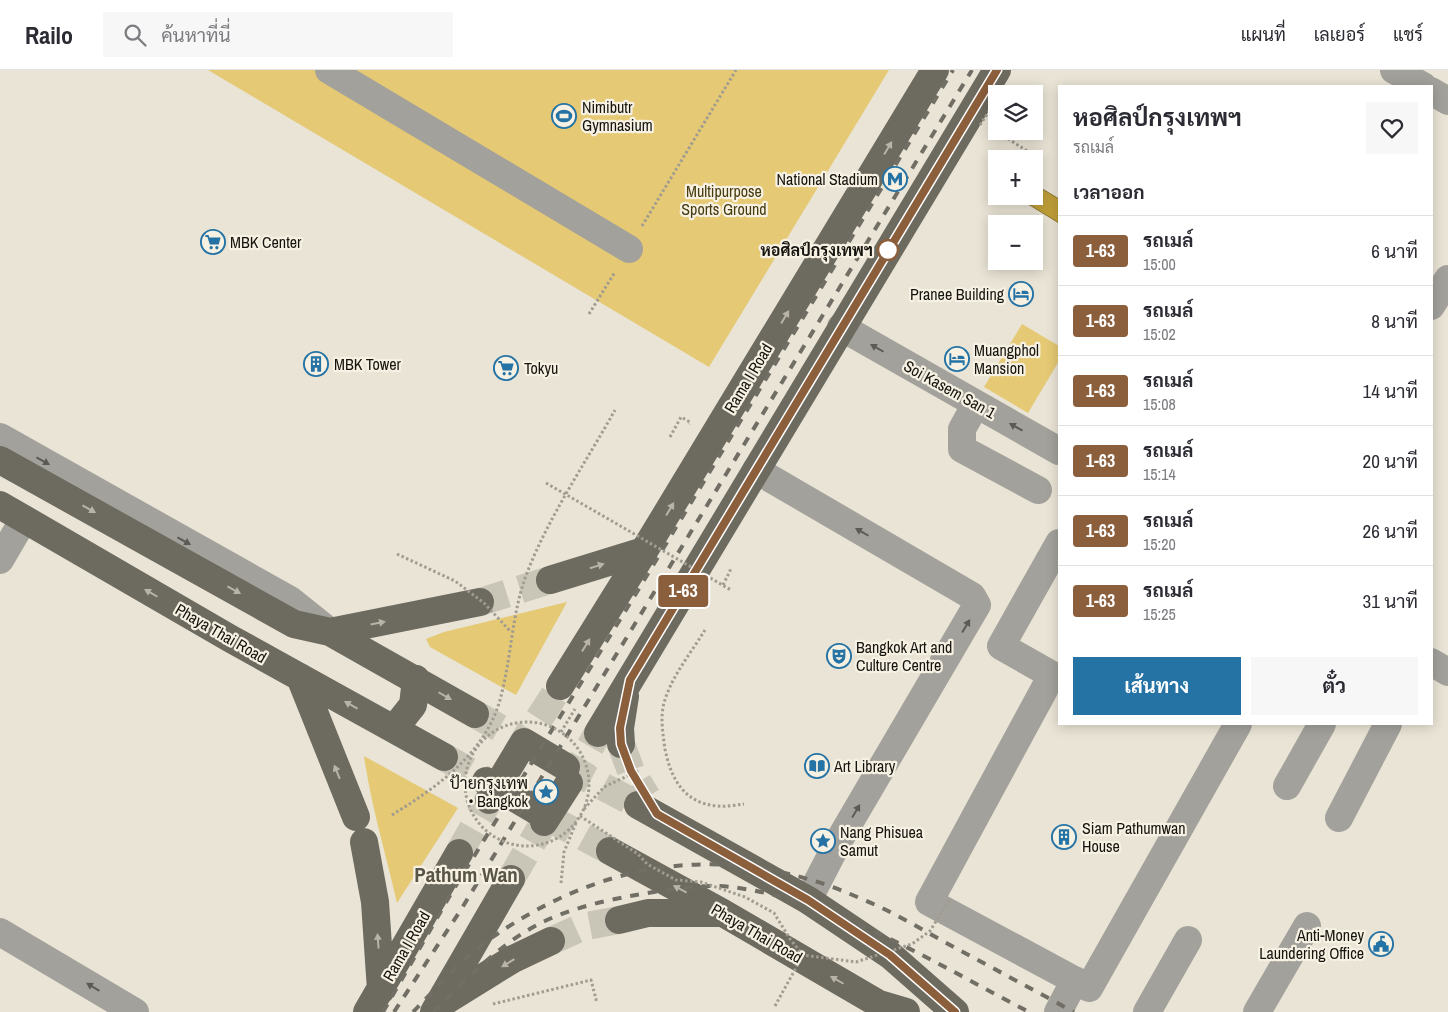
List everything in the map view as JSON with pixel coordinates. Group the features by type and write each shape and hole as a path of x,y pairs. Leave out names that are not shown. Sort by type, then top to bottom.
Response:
{"main road":[{"name":"Rama I Road","path":"560,686 644,551 935,70"},
{"path":"610,739 630,680 841,327 975,120 997,70"},
{"path":"0,460 294,624 330,632 475,714"},
{"name":"Phaya Thai Road","path":"0,505 300,678 444,757"},
{"path":"550,580 644,551"},
{"path":"330,632 480,602"},
{"path":"300,678 360,830 375,902 374,1001"},
{"path":"394,729 413,705 416,679"},
{"path":"524,742 567,775 545,820 491,789 524,742"},
{"path":"647,805 808,900 890,955 955,1012"},
{"name":"Phaya Thai Road","path":"610,852 723,913 877,1008 906,1012"},
{"name":"Rama I Road","path":"374,1001 459,853"},
{"path":"436,1008 511,879"},
{"path":"618,920 648,913 723,913"},
{"path":"436,1008 513,959 551,941"}],"street":[{"path":"340,73 629,249"},
{"path":"1433,93 1448,101"},
{"path":"1433,303 1448,278"},
{"name":"Soi Kasem San 1","path":"841,327 1058,450"},
{"path":"976,404 962,428 962,449 1038,490"},
{"path":"0,437 290,600 330,632"},
{"path":"756,470 972,596 977,604 838,842 808,900"},
{"path":"0,560 24,519"},
{"path":"1058,545 1001,646 1052,675 929,902 1089,988 1237,725"},
{"path":"1433,663 1448,672"},
{"path":"1287,786 1321,725"},
{"path":"1339,818 1387,725"},
{"path":"1257,1012 1307,926"},
{"path":"0,932 134,1012"},
{"path":"1147,1012 1188,940"},
{"path":"1058,1012 1075,980"}],"path":[{"path":"589,314 736,70"},
{"path":"988,108 975,120 1025,150"},
{"path":"615,410 535,554 522,588 511,632 502,693 485,734 475,749 467,767 464,788 469,807 479,824 494,838 512,845 532,846 551,842 568,831 604,787 640,770"},
{"path":"670,437 682,418"},
{"path":"546,484 731,590"},
{"path":"397,554 455,581 484,603 511,632"},
{"path":"706,630 669,689 663,705 663,736 668,762 676,783 690,797 717,806 744,804"},
{"path":"392,815 447,778 488,735 506,725 524,722 543,724 561,732 575,745 584,761 589,780 587,798 564,852 562,883"},
{"path":"580,816 638,854 647,864 676,880 701,882 728,891 745,897 774,913 790,939 803,955 856,962 912,944 930,931 950,899"},
{"path":"775,1006 803,955"},
{"path":"487,1006 591,980 597,1003"}],"green space":[{"name":"National Stadium","path":"208,70 889,70 709,367"},
{"path":"1022,324 1058,345 1058,363 1028,413 984,387"},
{"path":"567,602 516,695 430,647 426,639 444,632"},
{"path":"364,756 458,808 397,903 375,812"}],"shaded area":[{"path":"1043,189 1058,198 1058,222 1030,205 1043,205"}],"tunnel":[{"path":"480,602 550,580"},
{"path":"475,714 524,742 560,686"},
{"path":"569,783 598,733"},
{"path":"621,744 631,771 647,797"},
{"path":"444,757 486,781"},
{"path":"566,767 638,805"},
{"path":"459,853 489,800"},
{"path":"547,817 610,851"},
{"path":"511,879 544,822"},
{"path":"551,941 582,927 619,920"}],"railway":[{"path":"383,1012 452,892 629,605 953,70"},
{"path":"394,1012 462,908 972,70"},
{"path":"413,1012 456,968 483,944 528,915 573,892 620,876 668,867 716,864 765,869 814,881 864,900 903,919 1074,1012"},
{"path":"433,1012 469,976 508,943 537,925 582,907 618,898 708,886 731,887 770,894 847,919 922,955 1029,1012"}],"bus line":[{"name":"1-63","path":"955,1012 890,955 808,900 657,814 631,771 623,752 620,728 624,700 630,680 997,70"}],"place":[{"name":"Nimibutr Gymnasium","path":"564,116"},
{"name":"National Stadium","path":"895,179"},
{"name":"MBK Center","path":"213,242"},
{"name":"หอศิลป์กรุงเทพฯ","path":"888,250"},
{"name":"Pranee Building","path":"1021,294"},
{"name":"Muangphol Mansion","path":"957,359"},
{"name":"MBK Tower","path":"316,364"},
{"name":"Tokyu","path":"506,368"},
{"name":"Bangkok Art and Culture Centre","path":"839,656"},
{"name":"Art Library","path":"817,766"},
{"name":"ป้ายกรุงเทพ • Bangkok","path":"546,792"},
{"name":"Siam Pathumwan House","path":"1064,837"},
{"name":"Nang Phisuea Samut","path":"823,841"},
{"name":"Anti-Money Laundering Office","path":"1381,944"}],"district":[{"name":"Pathum Wan","path":"466,874"}],"park label":[{"name":"Multipurpose Sports Ground","path":"724,200"}]}
